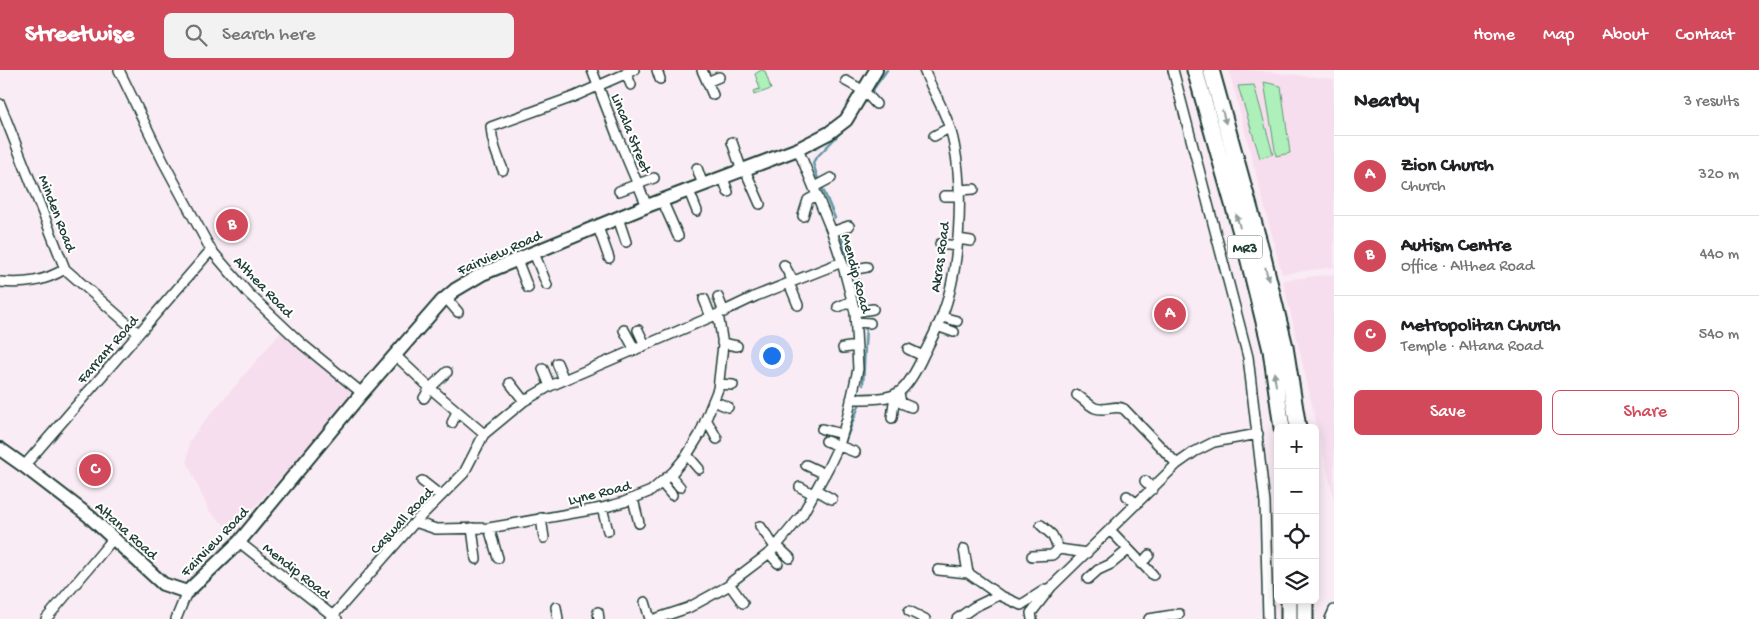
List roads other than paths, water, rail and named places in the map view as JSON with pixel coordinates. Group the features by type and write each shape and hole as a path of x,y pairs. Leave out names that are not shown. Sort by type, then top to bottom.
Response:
{"highway":[{"name":"MR3","path":"1195,70 1248,257 1271,350 1281,424"},
{"name":"MR3","path":"1211,70 1262,253 1285,346 1297,424"},
{"path":"1289,604 1289,619"},
{"path":"1305,604 1305,619"}],"main road":[{"name":"Fairview Road","path":"187,592 239,542 362,392 455,290 482,274 647,206 798,150 846,120 876,70"},
{"name":"Altana Road","path":"0,449 89,516 163,584 187,592"}],"street":[{"name":"Althea Road","path":"119,70 163,161 211,250 248,293 302,344 362,392"},
{"name":"Lincala Street","path":"592,70 616,135 647,206"},
{"path":"656,70 660,79"},
{"path":"702,70 713,95"},
{"name":"Akras Road","path":"897,393 916,372 942,317 958,242 959,193 954,142 944,111 924,70"},
{"path":"1172,70 1248,357 1258,434 1264,504 1268,619"},
{"path":"503,170 494,145 491,127 599,86 630,72 631,85"},
{"path":"707,82 720,77"},
{"path":"846,81 864,92 876,104"},
{"name":"Minden Road","path":"0,104 65,269 138,332"},
{"path":"934,136 949,128"},
{"path":"732,142 760,204"},
{"name":"Mendip Road","path":"655,619 679,615 730,585 731,582 773,548 802,515 839,445 858,368 856,312 832,232 798,150"},
{"path":"697,168 703,185"},
{"path":"619,191 654,178"},
{"path":"723,178 728,192"},
{"path":"803,216 808,200 815,191 831,178"},
{"path":"944,196 974,189"},
{"path":"689,190 697,211"},
{"path":"662,200 678,236"},
{"path":"618,218 626,242"},
{"path":"832,232 849,226"},
{"path":"598,227 609,258"},
{"path":"940,244 972,241"},
{"name":"Farrant Road","path":"24,466 138,332 211,250"},
{"path":"534,253 547,285"},
{"path":"517,260 528,288"},
{"path":"395,355 484,434 524,401 550,386 756,296 842,262"},
{"path":"784,265 798,305"},
{"path":"845,272 867,267"},
{"path":"0,282 24,284 54,276 65,269"},
{"path":"718,296 718,314"},
{"path":"446,298 458,312"},
{"path":"704,299 718,314"},
{"path":"838,308 852,301"},
{"path":"856,312 873,309"},
{"name":"Lyne Road","path":"415,522 436,529 488,528 602,508 633,499 651,491 670,475 687,455 700,434 714,400 719,384 722,343 718,314"},
{"path":"942,317 957,321"},
{"path":"856,322 870,323"},
{"path":"937,326 954,332"},
{"path":"624,330 634,350"},
{"path":"638,330 645,345"},
{"path":"722,343 737,346"},
{"path":"843,348 857,346"},
{"path":"908,349 923,356"},
{"path":"557,363 564,380"},
{"path":"543,369 550,386"},
{"path":"424,398 430,388 447,372"},
{"path":"510,383 524,401"},
{"path":"719,384 733,385"},
{"path":"851,399 876,399 897,393"},
{"path":"897,393 901,403 910,407"},
{"path":"892,418 897,393"},
{"path":"1077,395 1095,408 1105,409 1120,406 1177,464"},
{"path":"714,400 728,408"},
{"path":"452,423 457,411"},
{"path":"706,419 717,439"},
{"path":"822,429 842,434"},
{"name":"Caswall Road","path":"334,618 415,522 464,473 484,434"},
{"path":"1032,619 1031,613 1051,587 1177,464 1194,452 1214,442 1258,434"},
{"path":"826,441 855,452"},
{"path":"687,455 699,469"},
{"path":"806,465 825,474"},
{"path":"670,475 680,487"},
{"path":"422,480 441,496"},
{"path":"1145,481 1152,488"},
{"path":"661,482 672,495"},
{"path":"800,487 832,499"},
{"path":"1127,496 1137,504"},
{"path":"633,499 639,523"},
{"path":"602,508 608,531"},
{"path":"541,518 544,538"},
{"path":"1041,525 1052,535 1059,549"},
{"path":"760,526 773,548 778,563"},
{"path":"472,528 476,559"},
{"path":"488,528 498,558"},
{"path":"1110,530 1153,575"},
{"path":"46,619 113,539"},
{"name":"Mendip Road","path":"239,542 334,618"},
{"path":"773,548 790,558"},
{"path":"964,549 968,573"},
{"path":"1032,556 1052,555 1059,549 1087,553"},
{"path":"1088,579 1128,550"},
{"path":"1141,564 1149,555"},
{"path":"938,570 968,573 998,595 1022,605 1051,587"},
{"path":"730,585 743,604"},
{"name":"Fairview Road","path":"176,619 187,592"},
{"path":"957,619 974,607 998,595"},
{"path":"645,602 650,619"},
{"path":"556,607 558,619"},
{"path":"1330,619 1334,610"},
{"path":"909,611 925,619"},
{"path":"1149,619 1179,614"}],"waterway":[{"path":"872,91 887,70"},
{"path":"857,113 867,98"},
{"path":"818,179 813,163 815,159 844,129"},
{"path":"822,187 835,218"},
{"path":"841,234 844,248 852,266"},
{"path":"854,273 859,280"},
{"path":"863,385 866,326"},
{"path":"845,442 860,403"},
{"path":"783,545 798,527"},
{"path":"734,586 770,558"}],"place":[{"name":"Autism Centre","path":"232,225"},
{"name":"Zion Church","path":"1170,314"},
{"name":"Metropolitan Church","path":"95,470"}]}
